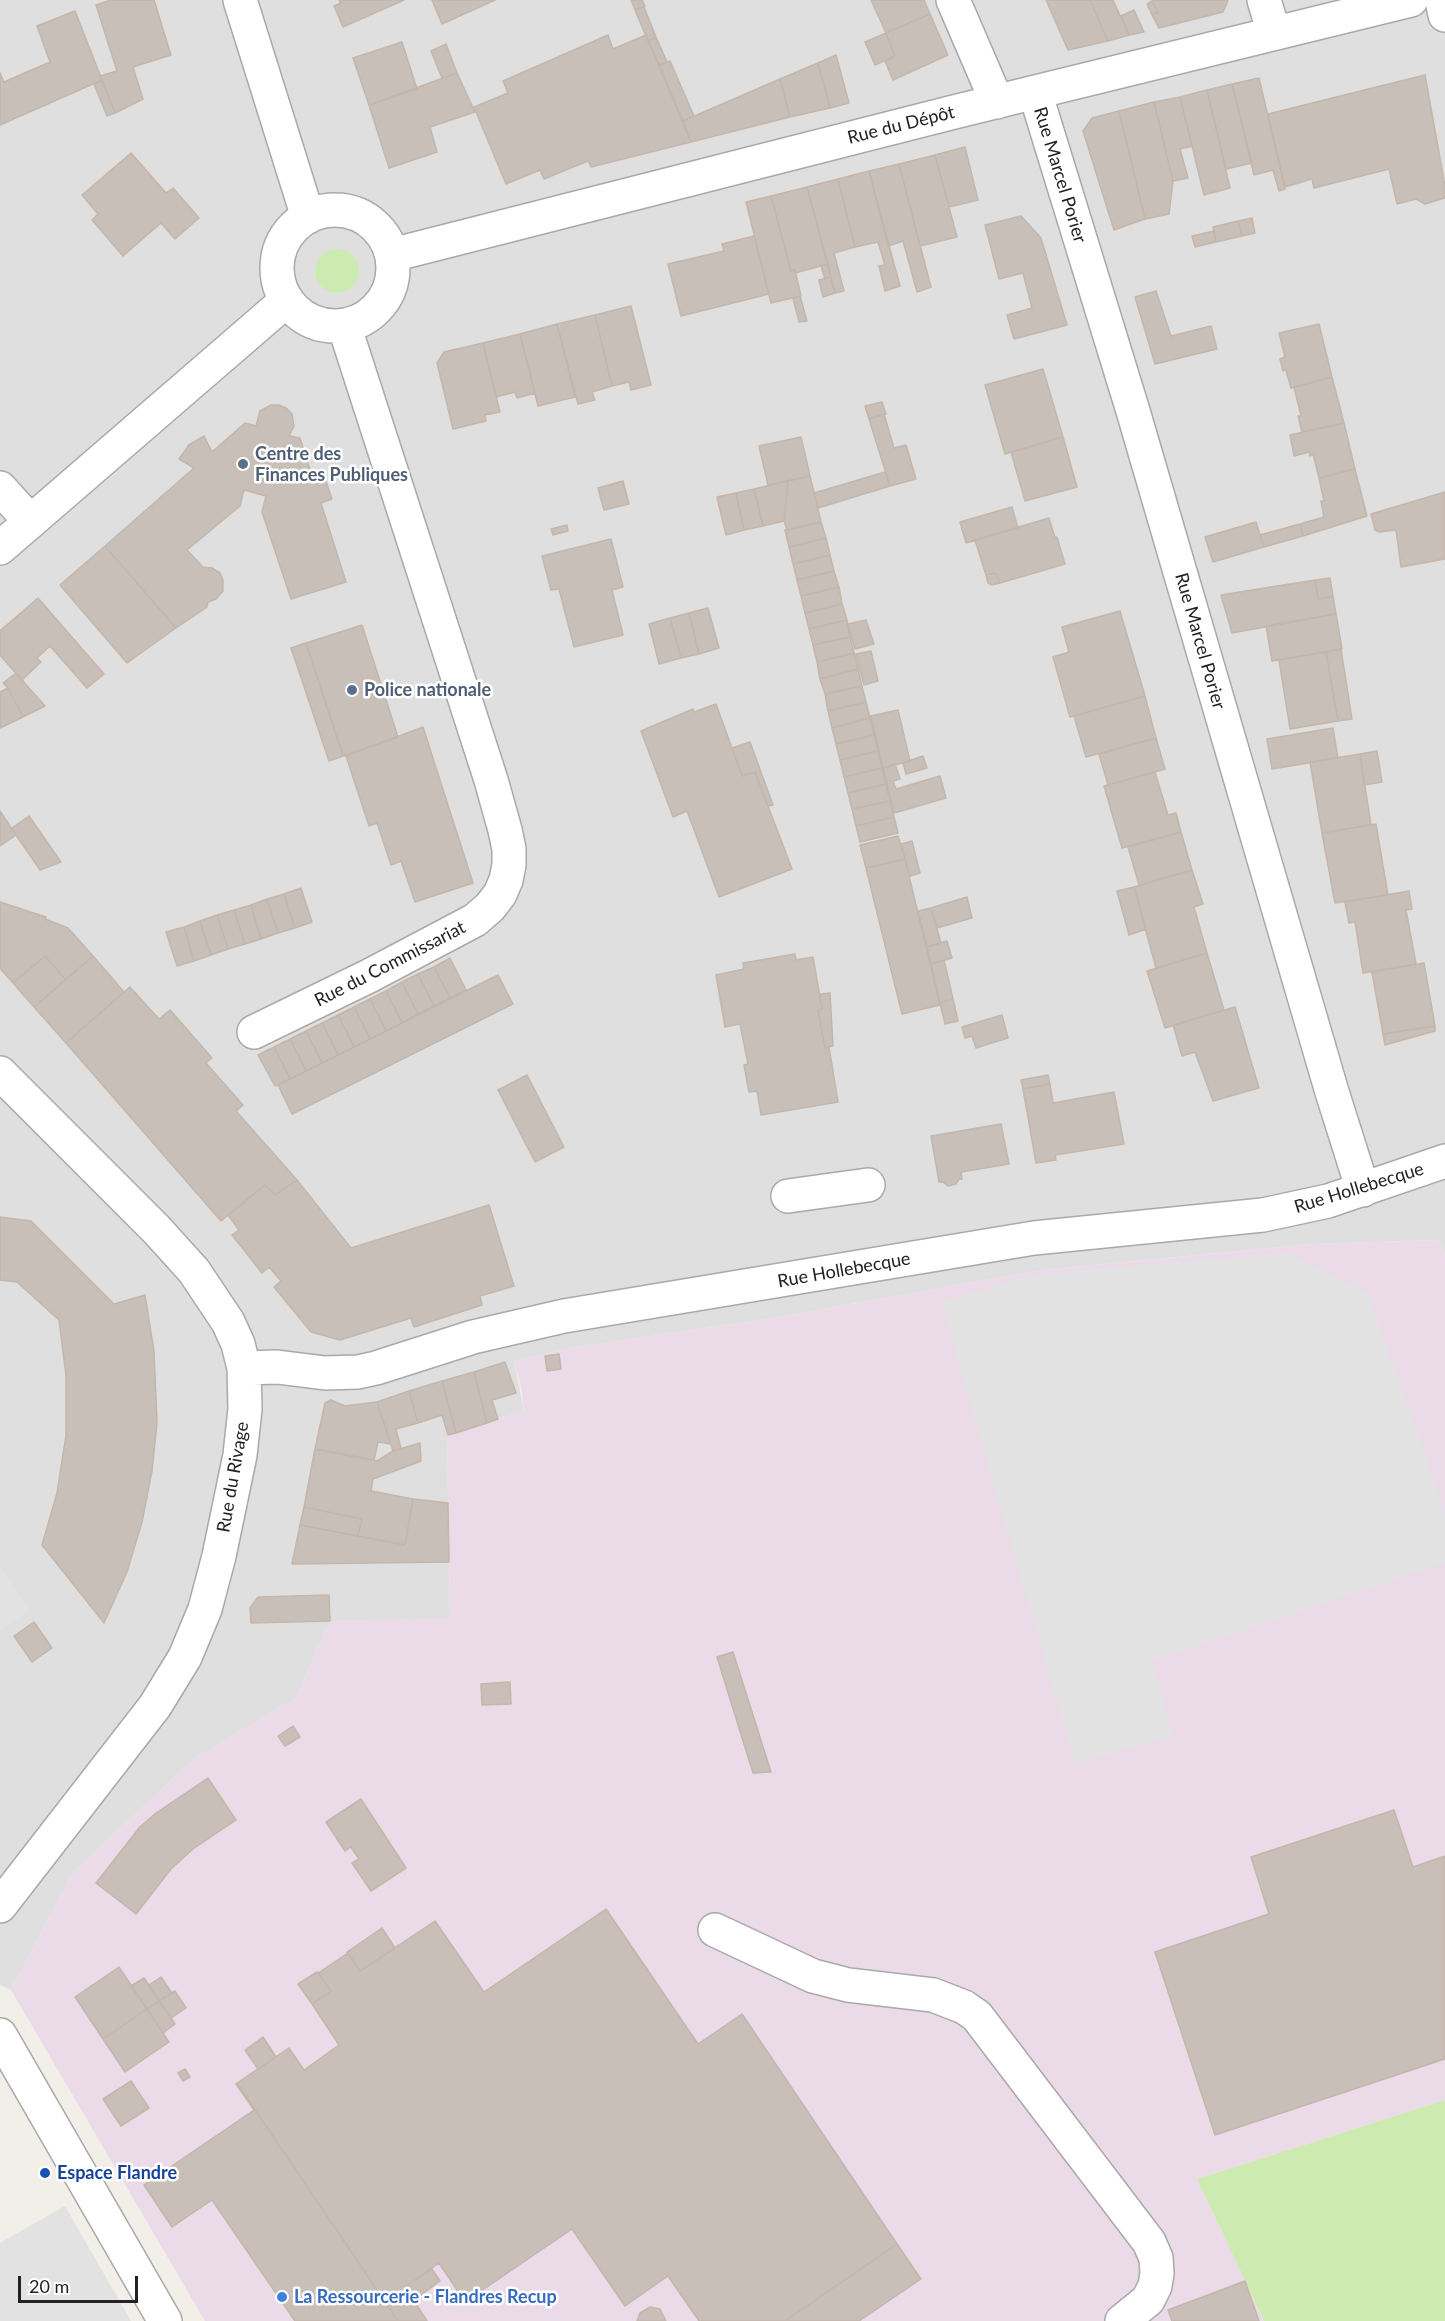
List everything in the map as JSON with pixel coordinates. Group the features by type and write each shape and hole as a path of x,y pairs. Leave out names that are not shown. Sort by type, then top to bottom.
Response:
{"street":[{"path":"240,0 308,217"},
{"path":"953,0 998,102"},
{"path":"1264,0 1274,33"},
{"name":"Rue du Dépôt","path":"392,255 1035,92 1411,0"},
{"path":"1442,0 1445,15"},
{"name":"Rue Marcel Porier","path":"1035,92 1133,411 1318,1046 1363,1190"},
{"path":"337,210 359,215 378,228 392,255 391,284 381,303 365,318 344,325 322,324 297,311 287,300 278,272 280,250 291,231 308,217 323,212 337,210"},
{"path":"0,548 287,300"},
{"name":"Rue du Commissariat","path":"254,1032 369,976 475,920 490,907 500,894 509,865 509,849 505,830 491,780 344,325"},
{"path":"0,488 30,521"},
{"name":"Rue du Rivage","path":"0,1072 156,1228 194,1271 228,1323 238,1344 244,1368 244,1428 230,1504 205,1609 185,1657 155,1706 0,1906"},
{"name":"Rue Hollebecque","path":"244,1368 277,1367 325,1373 358,1372 484,1334 564,1316 1034,1238 1263,1215 1328,1201 1445,1161"},
{"path":"788,1196 868,1185"},
{"path":"715,1930 813,1976 848,1985 933,1995 964,2007 976,2016 1149,2242 1156,2258 1155,2286 1148,2300 1122,2321"},
{"path":"0,2034 165,2321"}],"shaded area":[{"path":"0,0 1445,0 1445,1256 1439,1240 1313,1244 1042,1270 768,1319 577,1347 514,1361 524,1411 447,1435 450,1619 330,1621 296,1698 194,1759 73,1873 11,1990 0,1985"},
{"path":"1439,1240 1445,1257 1445,2100 1197,2179 1264,2321 205,2321 11,1990 73,1873 194,1759 296,1698 330,1621 450,1618 447,1435 524,1411 521,1386 514,1361 577,1347 768,1319 1042,1270 1313,1244"},
{"path":"1289,1253 1368,1294 1441,1500 1445,1521 1445,1563 1152,1661 1173,1735 1075,1764 941,1302 1039,1274"},
{"path":"0,1566 30,1610 0,1631"},
{"path":"65,2206 131,2321 0,2321 0,2243"}],"green space":[{"path":"337,249 353,255 359,271 353,287 337,293 321,287 315,271 321,255"},
{"path":"1445,2100 1445,2321 1264,2321 1197,2179"}],"building":[{"path":"111,0 154,0 171,55 133,67 143,99 115,113 100,76 117,71 96,5"},
{"path":"339,0 404,0 343,27 334,6 341,3"},
{"path":"432,0 495,0 442,24"},
{"path":"631,0 642,0 645,6 635,10"},
{"path":"871,0 924,0 930,14 886,33"},
{"path":"1046,0 1090,0 1108,41 1068,50"},
{"path":"1090,0 1113,0 1129,35 1108,41"},
{"path":"1152,1 1228,1 1223,12 1159,28 1152,15 1158,12"},
{"path":"1152,1 1158,12 1152,15 1147,4"},
{"path":"644,7 656,37 648,41 635,10"},
{"path":"1134,10 1144,32 1129,35 1121,16"},
{"path":"75,11 102,80 0,125 0,73 4,82 50,62 37,26"},
{"path":"930,14 948,55 893,80 885,61 895,56 886,33"},
{"path":"886,33 895,56 875,65 865,42"},
{"path":"608,35 613,49 646,35 691,142 591,167 588,161 544,179 540,170 506,184 474,107 508,93 503,81"},
{"path":"656,37 667,62 659,65 648,41"},
{"path":"402,42 417,89 369,105 353,58"},
{"path":"446,44 457,73 442,78 431,51"},
{"path":"836,55 849,103 830,108 818,63"},
{"path":"670,61 694,116 683,121 659,65"},
{"path":"818,63 830,108 790,117 780,79"},
{"path":"457,73 475,112 430,127 437,152 389,168 369,105"},
{"path":"1425,75 1445,186 1445,198 1425,204 1416,199 1397,204 1389,169 1314,188 1312,179 1285,187 1268,114"},
{"path":"1259,78 1285,189 1279,191 1273,170 1254,175 1232,84"},
{"path":"780,79 790,117 691,142 683,121"},
{"path":"102,80 115,113 107,116 94,84"},
{"path":"1232,84 1252,163 1226,169 1207,90"},
{"path":"1207,90 1230,188 1204,195 1180,97"},
{"path":"1180,97 1192,146 1180,149 1188,178 1173,181 1154,102"},
{"path":"1154,102 1173,181 1169,214 1145,219 1119,111"},
{"path":"1119,111 1145,219 1114,230 1083,131 1092,118"},
{"path":"965,147 978,200 949,207 935,155"},
{"path":"131,153 166,193 173,188 199,218 175,239 161,223 123,256 92,220 98,214 82,195"},
{"path":"935,155 957,237 920,246 899,164"},
{"path":"899,164 931,287 917,292 903,241 888,246 869,171"},
{"path":"869,171 900,286 885,291 879,266 885,265 878,242 855,247 838,179"},
{"path":"838,179 855,247 834,253 844,291 835,293 807,187"},
{"path":"807,187 828,264 795,273 795,270 791,271 771,196"},
{"path":"771,196 791,271 795,270 801,296 771,303 746,202"},
{"path":"1021,216 1041,238 1067,325 1014,339 1007,315 1032,308 1023,273 999,279 985,225"},
{"path":"1252,218 1255,233 1242,236 1238,221"},
{"path":"1238,221 1242,236 1216,242 1213,227"},
{"path":"1214,231 1216,242 1195,247 1192,236"},
{"path":"754,236 769,294 681,316 668,264 724,251 722,244"},
{"path":"828,264 831,277 825,279 821,266"},
{"path":"831,277 835,293 823,297 819,280"},
{"path":"1156,291 1171,336 1211,326 1217,349 1155,364 1135,297"},
{"path":"800,296 807,321 799,322 793,298"},
{"path":"631,306 651,385 631,390 629,382 612,386 595,315"},
{"path":"595,315 612,386 592,392 595,400 578,404 557,324"},
{"path":"557,324 575,397 538,406 520,334"},
{"path":"1319,324 1332,377 1291,388 1280,359 1285,357 1279,333"},
{"path":"520,334 535,393 517,398 515,392 496,397 483,343"},
{"path":"483,343 500,412 485,415 486,421 453,429 437,363 444,352"},
{"path":"1043,369 1063,437 1005,454 985,385"},
{"path":"1332,377 1344,423 1302,432 1298,416 1301,416 1294,387"},
{"path":"882,402 886,414 869,419 865,406"},
{"path":"271,405 286,408 292,414 294,426 289,436 300,438 314,482 325,479 332,499 321,503 346,582 291,599 262,512 266,496 244,490 240,506 187,550 203,567 212,568 220,573 223,580 223,591 216,599 208,602 207,607 176,628 105,546 194,468 179,459 189,445 204,436 212,452 245,423 256,426 260,411"},
{"path":"884,414 894,448 906,445 916,479 890,486 869,419"},
{"path":"1344,423 1355,469 1319,478 1313,454 1310,456 1309,452 1294,456 1290,435"},
{"path":"801,437 810,476 768,485 759,446"},
{"path":"1063,437 1077,487 1025,501 1011,452"},
{"path":"1355,469 1367,516 1303,536 1300,524 1324,517 1321,501 1324,501 1319,478"},
{"path":"885,472 890,486 818,508 814,493"},
{"path":"810,476 821,522 787,530 784,521 788,481"},
{"path":"623,481 629,504 604,510 598,488"},
{"path":"788,481 784,521 763,526 754,489"},
{"path":"754,489 763,526 744,530 736,493"},
{"path":"1445,492 1445,559 1401,567 1396,530 1379,532 1375,530 1371,514"},
{"path":"736,493 744,530 726,535 717,497"},
{"path":"1012,507 1018,528 966,543 960,522"},
{"path":"1049,518 1065,564 1000,583 996,573 986,575 975,540"},
{"path":"821,522 826,538 789,547 785,530"},
{"path":"1256,522 1264,547 1213,562 1205,537"},
{"path":"1300,524 1303,536 1264,547 1260,535"},
{"path":"567,525 568,531 553,535 551,529"},
{"path":"826,538 830,555 793,564 789,547"},
{"path":"611,539 623,587 612,590 623,635 574,647 559,589 551,590 542,556"},
{"path":"105,546 176,628 127,663 60,585"},
{"path":"830,555 834,571 797,580 793,564"},
{"path":"834,571 839,587 801,596 797,580"},
{"path":"996,573 1000,583 992,585 988,583 986,575"},
{"path":"1330,578 1333,596 1318,599 1315,580"},
{"path":"1315,580 1318,599 1333,596 1336,614 1232,633 1221,595"},
{"path":"839,587 842,604 805,613 801,596"},
{"path":"38,598 104,674 87,688 50,646 37,658 41,662 22,680 0,655 0,631"},
{"path":"842,604 847,620 809,629 805,613"},
{"path":"708,608 719,648 699,654 689,613"},
{"path":"1120,611 1145,696 1070,717 1053,657 1069,652 1062,627"},
{"path":"689,613 699,654 681,658 670,618"},
{"path":"1336,614 1342,649 1272,661 1266,626"},
{"path":"670,618 681,658 659,664 649,624"},
{"path":"847,620 850,637 813,645 809,629"},
{"path":"866,620 874,644 855,649 848,624"},
{"name":"Police nationale","path":"362,625 398,737 343,756 306,643"},
{"path":"850,637 854,653 817,662 813,645"},
{"path":"306,643 343,756 329,761 291,648"},
{"path":"1341,649 1352,719 1338,721 1326,652"},
{"path":"871,651 878,681 864,685 856,654"},
{"path":"1326,652 1338,721 1290,729 1279,660"},
{"path":"854,653 858,669 820,679 817,662"},
{"path":"858,669 862,686 825,694 820,679"},
{"path":"16,673 45,706 23,717 3,683"},
{"path":"862,686 866,702 828,711 825,694"},
{"path":"8,688 23,717 0,728 0,692"},
{"path":"1145,696 1156,738 1086,757 1074,716"},
{"path":"866,702 870,718 832,728 828,711"},
{"path":"716,704 742,776 755,772 792,869 719,897 687,811 673,817 641,731 693,709 694,712"},
{"path":"898,710 910,761 883,768 871,716"},
{"path":"870,718 874,735 836,744 832,728"},
{"path":"423,727 473,883 415,902 401,861 391,865 377,823 369,826 346,756"},
{"path":"1333,728 1338,758 1272,769 1267,739"},
{"path":"874,735 878,751 840,760 836,744"},
{"path":"1156,738 1165,769 1108,785 1099,754"},
{"path":"750,742 773,805 768,806 755,772 742,776 732,748"},
{"path":"878,751 882,768 844,777 840,760"},
{"path":"1377,751 1382,782 1364,785 1360,754"},
{"path":"1360,754 1371,825 1322,833 1310,762"},
{"path":"923,756 927,768 906,774 903,763"},
{"path":"895,764 900,779 893,781 896,789 940,776 946,798 894,813 883,768"},
{"path":"882,768 886,784 848,793 844,777"},
{"path":"1155,772 1168,815 1176,813 1181,832 1122,848 1104,786"},
{"path":"886,784 890,801 852,809 848,793"},
{"path":"890,801 894,817 856,826 852,809"},
{"path":"0,811 16,835 0,846"},
{"path":"29,816 61,862 40,870 12,828"},
{"path":"894,817 898,833 860,842 856,826"},
{"path":"1376,824 1388,895 1335,903 1322,833"},
{"path":"1181,832 1192,870 1139,885 1128,847"},
{"path":"898,836 905,859 866,868 860,845"},
{"path":"912,841 920,873 910,876 901,844"},
{"path":"905,859 940,1005 902,1014 866,868"},
{"path":"1192,870 1203,904 1194,907 1207,953 1156,968 1134,887"},
{"path":"1134,887 1146,929 1129,935 1117,891"},
{"path":"301,888 312,922 295,928 284,894"},
{"path":"1409,891 1412,909 1406,910 1416,964 1363,973 1355,922 1349,923 1345,902"},
{"path":"284,894 295,928 278,933 267,899"},
{"path":"967,897 972,918 937,928 931,908"},
{"path":"267,899 278,933 261,939 251,905"},
{"path":"0,902 46,917 45,919 68,928 93,956 66,980 45,956 13,983 0,968"},
{"path":"251,905 261,939 245,944 234,910"},
{"path":"931,908 941,943 927,947 918,911"},
{"path":"234,910 245,944 228,949 217,915"},
{"path":"217,915 228,949 211,955 200,921"},
{"path":"200,921 211,955 194,961 184,927"},
{"path":"184,927 194,961 177,966 166,932"},
{"path":"947,941 952,958 931,964 927,947"},
{"path":"1207,953 1224,1010 1165,1028 1147,971"},
{"path":"795,954 796,960 813,957 822,1009 818,1010 825,1048 829,1047 838,1102 761,1115 757,1091 749,1092 744,1065 748,1064 740,1024 725,1027 716,975 744,969 743,963"},
{"path":"45,956 66,980 34,1007 13,983"},
{"path":"93,956 124,992 66,1043 34,1007"},
{"path":"450,958 466,990 450,998 434,967"},
{"path":"944,960 953,999 940,1003 931,964"},
{"path":"1424,963 1435,1026 1383,1034 1372,972"},
{"path":"434,967 450,998 434,1006 418,974"},
{"path":"418,974 434,1006 418,1014 402,982"},
{"path":"498,975 513,1004 292,1114 278,1085"},
{"path":"402,982 418,1014 402,1023 386,991"},
{"path":"130,987 159,1019 170,1010 212,1058 206,1063 243,1105 236,1111 297,1180 275,1195 265,1185 221,1221 66,1043"},
{"path":"386,991 402,1023 386,1031 370,999"},
{"path":"830,993 833,1046 825,1048 818,1010 822,1009 820,994"},
{"path":"370,999 386,1031 370,1039 354,1007"},
{"path":"953,999 958,1021 945,1024 940,1003"},
{"path":"354,1007 370,1039 354,1047 338,1015"},
{"path":"1235,1007 1259,1088 1213,1101 1195,1052 1182,1056 1173,1025"},
{"path":"338,1015 354,1047 338,1055 322,1023"},
{"path":"1002,1015 1008,1038 976,1048 972,1036 965,1038 962,1027"},
{"path":"322,1023 338,1055 322,1063 306,1031"},
{"path":"1435,1026 1435,1031 1385,1045 1383,1034"},
{"path":"306,1031 322,1063 306,1071 290,1039"},
{"path":"290,1039 306,1071 290,1079 274,1047"},
{"path":"274,1047 290,1079 275,1086 258,1055"},
{"path":"527,1075 564,1147 535,1162 498,1090"},
{"path":"1048,1075 1050,1084 1023,1089 1021,1080"},
{"path":"1050,1084 1053,1103 1114,1092 1124,1144 1055,1155 1056,1160 1036,1163 1023,1089"},
{"path":"1001,1124 1009,1164 961,1172 962,1179 959,1179 956,1184 948,1186 939,1182 931,1136"},
{"path":"297,1180 351,1248 489,1205 514,1286 480,1296 482,1305 414,1327 411,1318 340,1340 311,1332 274,1287 281,1281 269,1267 262,1273 232,1235 239,1230 228,1215 265,1185 275,1195"},
{"path":"0,1217 31,1221 114,1304 145,1295 154,1351 157,1423 152,1471 142,1522 127,1572 104,1623 42,1545 57,1493 66,1435 66,1375 59,1320 17,1282 0,1280"},
{"path":"559,1354 561,1369 547,1371 545,1356"},
{"path":"505,1362 516,1393 492,1400 498,1419 487,1423 474,1372"},
{"path":"474,1372 487,1423 456,1433 442,1381"},
{"path":"442,1381 456,1433 448,1435 442,1415 418,1423 409,1391"},
{"path":"409,1391 418,1423 396,1429 401,1449 393,1451 377,1402"},
{"path":"331,1400 345,1406 377,1402 391,1444 378,1442 374,1460 315,1449 325,1403"},
{"path":"420,1443 421,1461 373,1479 371,1491 413,1499 405,1545 358,1536 362,1519 304,1507 315,1449 377,1461 393,1451"},
{"path":"413,1499 448,1503 449,1562 292,1564 300,1525 405,1545"},
{"path":"304,1507 362,1519 358,1536 300,1525"},
{"path":"329,1595 330,1621 251,1623 250,1608 258,1597"},
{"path":"34,1622 52,1648 32,1662 14,1636"},
{"path":"733,1652 771,1772 753,1773 717,1657"},
{"path":"510,1682 511,1704 482,1705 481,1684"},
{"path":"293,1726 300,1737 285,1746 278,1736"},
{"path":"208,1778 236,1820 193,1849 171,1869 136,1914 96,1883 140,1827 156,1813"},
{"path":"361,1799 406,1868 371,1891 352,1863 359,1859 351,1847 345,1851 326,1822"},
{"path":"1394,1810 1413,1867 1445,1856 1445,2059 1215,2135 1155,1952 1269,1914 1251,1857"},
{"path":"606,1909 698,2044 742,2014 897,2244 785,2321 699,2321 668,2276 625,2306 572,2229 465,2302 439,2263 405,2287 427,2321 398,2321 237,2083 289,2048 304,2070 339,2045 312,2004 331,1991 318,1973 348,1953 360,1971 435,1921 484,1992"},
{"path":"382,1928 395,1948 360,1971 347,1952"},
{"path":"119,1967 147,2009 103,2039 75,1997"},
{"path":"317,1972 331,1991 312,2004 298,1984"},
{"path":"161,1977 172,1993 159,2001 149,1985"},
{"path":"144,1978 159,2001 147,2009 131,1986"},
{"path":"175,1991 186,2008 171,2018 159,2001"},
{"path":"159,2001 175,2024 163,2033 147,2009"},
{"path":"147,2009 169,2042 125,2072 103,2039"},
{"path":"263,2037 276,2057 258,2069 245,2050"},
{"path":"185,2069 190,2077 183,2081 178,2073"},
{"path":"131,2081 149,2108 121,2126 103,2099"},
{"path":"237,2083 398,2321 295,2321 212,2200 172,2227 144,2185 254,2110"},
{"path":"897,2244 921,2279 859,2321 785,2321"},
{"path":"432,2269 440,2281 413,2301 405,2287"},
{"path":"1245,2281 1259,2321 1172,2321 1168,2310"},
{"path":"650,2307 660,2309 666,2321 637,2321 640,2313"}],"place":[{"name":"Centre des Finances Publiques","path":"243,464"},
{"name":"Police nationale","path":"352,690"},
{"name":"Espace Flandre","path":"45,2173"},
{"name":"La Ressourcerie - Flandres Recup","path":"282,2297"}]}
